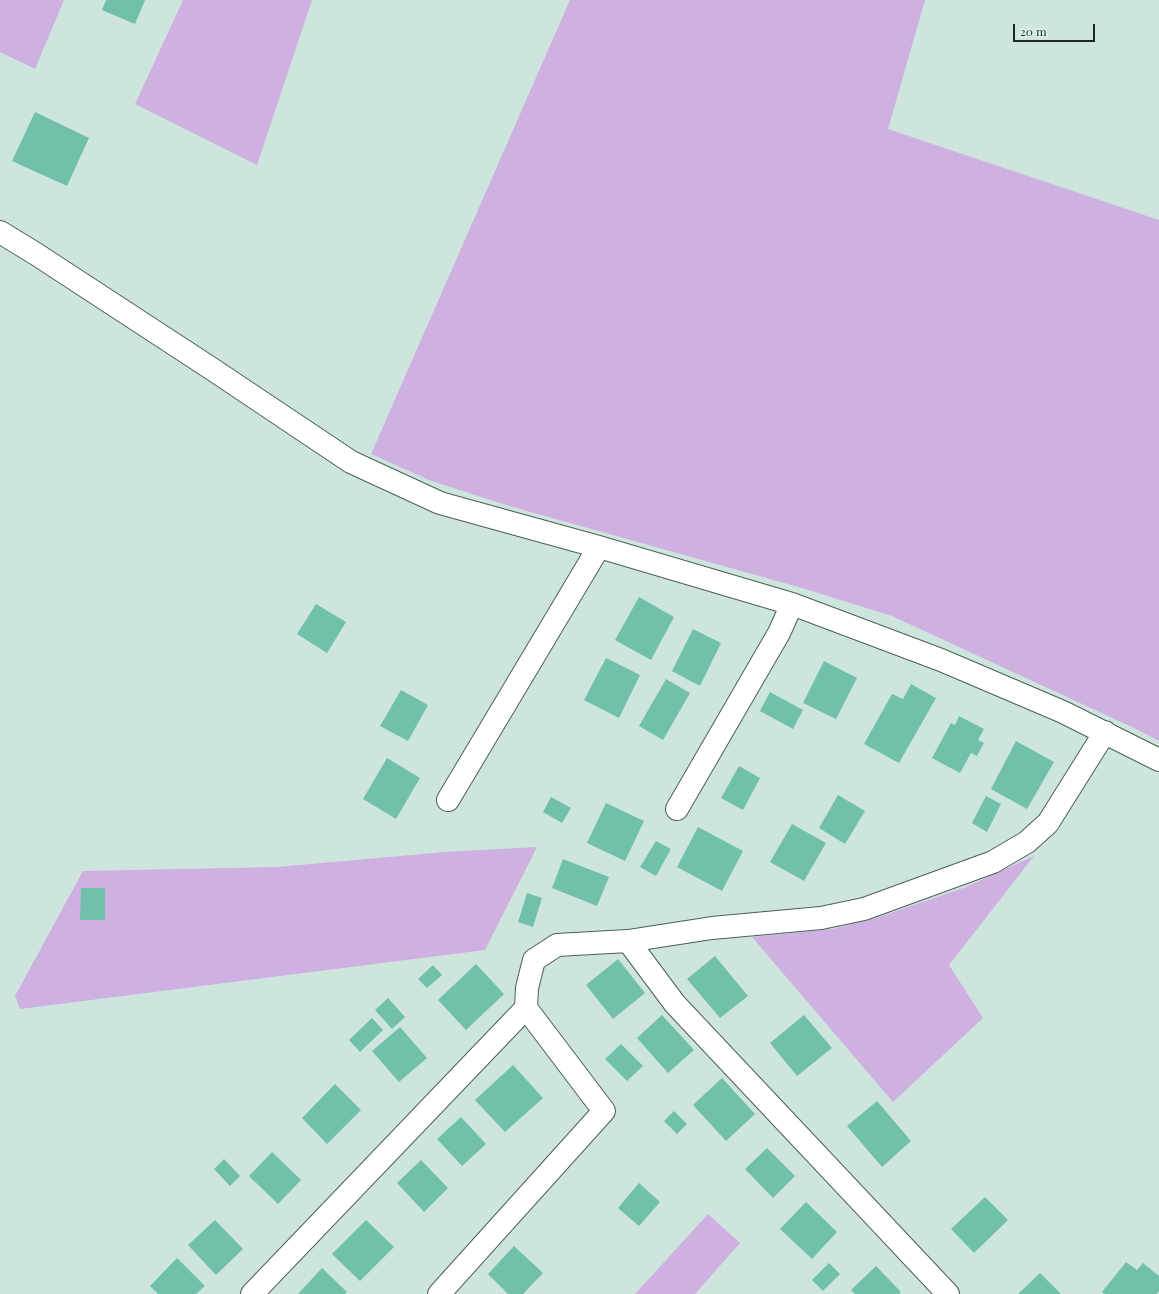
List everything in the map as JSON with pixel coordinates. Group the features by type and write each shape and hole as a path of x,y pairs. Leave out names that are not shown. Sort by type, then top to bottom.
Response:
{"street":[{"path":"0,232 36,254 351,462 440,504 599,547 792,604 941,660 1063,712 1159,760"},
{"path":"448,800 599,547"},
{"path":"677,809 779,633 792,604"},
{"path":"439,1294 604,1111 526,1008 527,988 534,960 557,945 628,941 712,928 821,918 864,909 993,862 1027,842 1048,823 1105,732"},
{"path":"628,941 675,1004 948,1294"},
{"path":"252,1294 526,1008"}],"shaded area":[{"path":"0,0 64,0 35,69 0,52"},
{"path":"183,0 312,0 257,165 135,104"},
{"path":"570,0 925,0 888,129 1159,220 1159,741 892,616 802,588 509,506 429,480 371,454"},
{"path":"537,847 485,950 20,1009 15,996 83,871 277,867 445,852"},
{"path":"1034,856 949,965 983,1018 893,1102 752,937 832,929 876,918 966,887"},
{"path":"708,1214 740,1243 695,1294 635,1294"}],"building":[{"path":"106,0 145,0 135,24 102,10"},
{"path":"35,112 89,138 67,186 12,161"},
{"path":"639,597 674,617 651,660 615,640"},
{"path":"316,604 346,622 327,653 297,634"},
{"path":"693,629 721,643 700,686 672,671"},
{"path":"606,658 640,675 619,718 584,700"},
{"path":"824,661 857,678 836,719 803,703"},
{"path":"666,679 690,693 663,740 639,726"},
{"path":"911,684 936,698 899,763 864,744 892,694 903,699"},
{"path":"401,690 428,705 408,741 380,726"},
{"path":"770,692 803,710 793,729 760,711"},
{"path":"959,716 984,729 978,740 984,743 977,756 971,753 960,773 932,758 951,723 955,725"},
{"path":"1016,741 1054,762 1027,809 991,789"},
{"path":"387,758 420,778 396,819 363,799"},
{"path":"739,766 760,778 743,810 721,798"},
{"path":"838,795 865,811 845,844 819,828"},
{"path":"986,796 1001,804 987,832 972,823"},
{"path":"551,797 571,808 562,823 543,812"},
{"path":"606,803 644,821 625,861 587,843"},
{"path":"792,824 826,843 804,881 770,862"},
{"path":"698,827 743,851 722,891 677,867"},
{"path":"656,841 671,849 656,876 640,867"},
{"path":"563,859 609,877 597,906 552,888"},
{"path":"81,888 105,888 105,920 80,920"},
{"path":"527,893 542,898 533,927 518,922"},
{"path":"715,956 748,996 720,1018 687,979"},
{"path":"618,959 645,993 613,1019 586,985"},
{"path":"476,964 504,994 466,1030 438,1000"},
{"path":"433,965 442,975 427,988 418,979"},
{"path":"388,998 405,1017 392,1029 375,1010"},
{"path":"662,1015 694,1050 668,1073 637,1038"},
{"path":"804,1015 832,1048 797,1076 770,1043"},
{"path":"372,1018 383,1030 360,1052 349,1040"},
{"path":"400,1027 427,1058 399,1082 372,1051"},
{"path":"621,1044 643,1066 627,1081 605,1059"},
{"path":"513,1065 543,1098 505,1132 475,1100"},
{"path":"722,1078 755,1114 726,1141 693,1105"},
{"path":"335,1084 361,1110 327,1144 302,1118"},
{"path":"877,1101 911,1141 882,1167 847,1126"},
{"path":"674,1111 687,1124 677,1134 664,1121"},
{"path":"461,1117 486,1144 462,1166 437,1139"},
{"path":"767,1148 795,1176 773,1198 745,1169"},
{"path":"272,1152 301,1180 278,1204 249,1176"},
{"path":"224,1159 240,1176 230,1186 214,1169"},
{"path":"421,1160 448,1188 424,1212 397,1183"},
{"path":"639,1183 660,1202 639,1226 618,1208"},
{"path":"985,1197 1008,1220 974,1253 951,1229"},
{"path":"806,1202 837,1232 812,1259 780,1229"},
{"path":"215,1220 243,1249 216,1275 188,1245"},
{"path":"366,1220 394,1247 360,1281 332,1254"},
{"path":"514,1246 543,1273 523,1294 508,1294 488,1274"},
{"path":"177,1258 205,1286 196,1294 158,1294 150,1286"},
{"path":"1126,1262 1137,1270 1143,1263 1159,1276 1159,1291 1157,1294 1105,1294 1102,1292"},
{"path":"829,1263 840,1274 823,1291 812,1280"},
{"path":"876,1266 901,1292 899,1294 855,1294 851,1290"},
{"path":"322,1268 347,1292 345,1294 298,1294"},
{"path":"1040,1273 1061,1294 1018,1294"}]}
